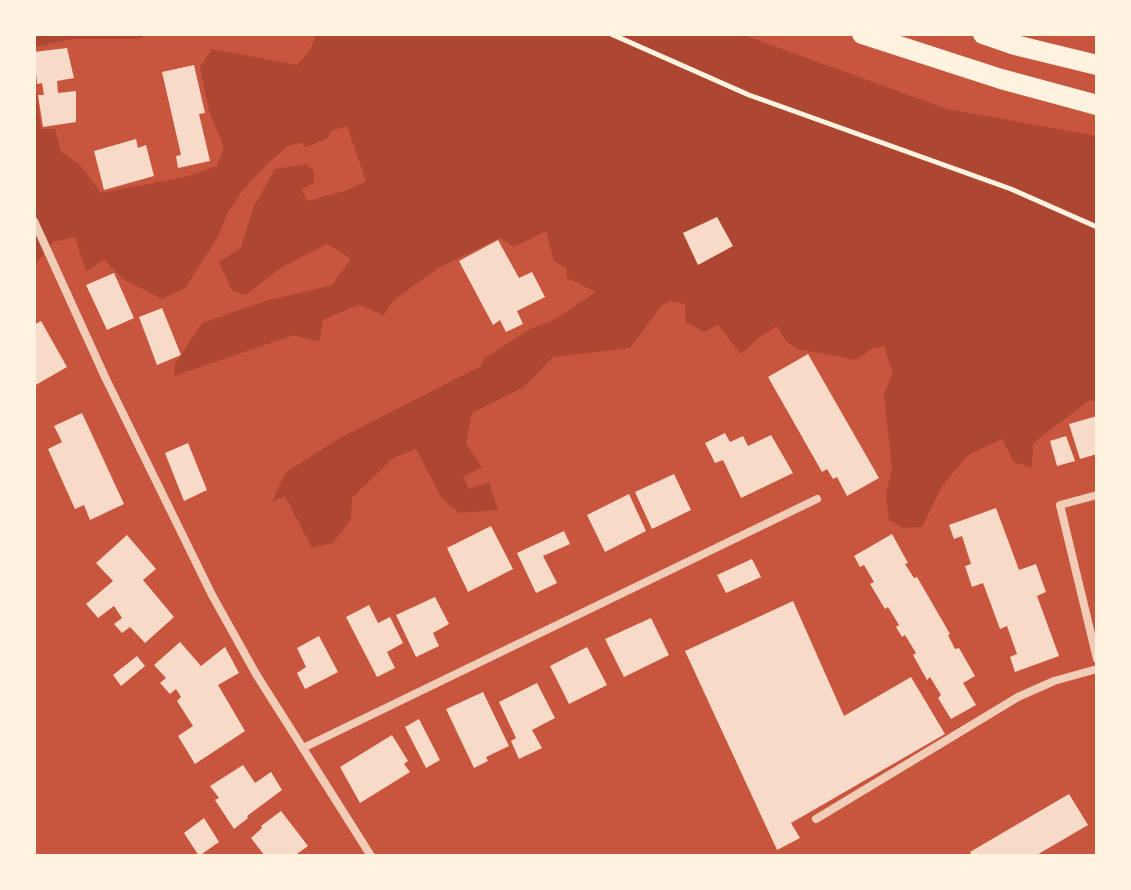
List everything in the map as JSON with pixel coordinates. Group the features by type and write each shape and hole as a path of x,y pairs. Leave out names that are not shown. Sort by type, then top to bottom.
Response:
{"main road":[{"path":"862,34 987,75 1097,105"},
{"path":"983,34 1097,65"}],"street":[{"path":"34,221 105,377 212,595 256,674 371,856"},
{"path":"1097,495 1060,505 1097,659"},
{"path":"303,748 817,499"},
{"path":"816,819 1018,697 1054,681 1097,669"}],"path":[{"path":"611,34 749,95 1011,189 1097,227"}],"shaded area":[{"path":"34,34 145,34 140,39 72,39 34,47"},
{"path":"317,34 741,34 947,109 1097,136 1097,403 1090,400 1033,443 1032,468 1014,462 1002,439 968,455 942,486 922,527 904,528 889,520 886,495 892,468 884,395 893,373 884,346 873,348 856,360 797,349 786,341 777,326 741,354 718,325 704,332 686,322 685,304 669,301 661,306 630,348 553,357 524,387 472,413 466,443 482,468 463,476 469,489 489,482 498,510 460,513 443,500 416,449 393,458 352,498 351,519 333,543 312,548 285,496 272,502 285,473 340,438 481,366 485,358 532,328 552,321 596,292 567,278 566,268 554,261 546,231 514,247 500,238 438,268 393,301 384,315 358,305 323,320 319,342 294,335 174,376 175,364 202,323 266,301 332,285 351,259 327,244 282,267 246,295 232,291 219,262 241,248 253,208 275,169 307,164 314,171 314,183 301,190 308,201 366,181 347,126 331,131 328,138 306,147 300,142 288,146 267,164 243,190 185,288 162,299 123,279 104,260 86,271 75,237 53,242 34,266 34,75 41,129 55,129 61,152 80,165 101,193 185,177 217,166 224,147 209,111 200,67 212,49 297,65 309,51"}],"building":[{"path":"67,48 74,78 57,81 58,93 76,91 76,122 43,127 38,95 44,95 42,83 37,84 34,52"},
{"path":"194,65 205,113 199,114 210,161 178,168 176,156 181,155 162,72"},
{"path":"136,139 138,148 146,145 154,176 104,190 94,151"},
{"path":"717,217 733,246 698,265 683,233"},
{"path":"498,240 519,278 532,272 545,297 517,311 523,324 506,332 500,320 493,325 459,261"},
{"path":"114,273 134,318 107,330 86,285"},
{"path":"162,308 181,355 157,365 139,317"},
{"path":"41,321 67,367 34,386 34,325"},
{"path":"808,354 879,478 847,496 837,477 833,479 827,469 822,472 768,377"},
{"path":"82,413 124,504 90,520 84,505 75,509 48,449 62,442 54,426"},
{"path":"1097,416 1097,454 1080,459 1069,424"},
{"path":"725,433 730,442 743,436 748,446 771,435 793,473 741,498 723,460 715,463 705,443"},
{"path":"1066,436 1075,461 1057,466 1050,441"},
{"path":"188,443 207,490 184,501 165,453"},
{"path":"674,474 691,510 652,529 635,492"},
{"path":"629,494 646,531 605,552 587,515"},
{"path":"996,508 1019,570 1036,564 1046,592 1037,596 1059,656 1015,672 1010,657 1017,654 1007,626 1000,629 983,583 972,587 965,566 971,564 962,536 954,539 949,525"},
{"path":"491,526 513,569 468,592 447,548"},
{"path":"564,531 570,544 543,556 557,583 536,593 517,553"},
{"path":"892,534 908,563 905,564 914,578 917,577 950,634 955,649 959,648 975,676 963,683 976,705 951,719 938,698 941,695 930,677 927,680 913,655 916,653 905,635 902,637 896,627 899,625 870,584 874,582 864,565 860,567 854,556"},
{"path":"127,535 156,569 143,580 174,617 145,643 130,627 122,633 114,624 122,618 114,606 98,618 86,604 113,581 96,563"},
{"path":"752,559 761,577 726,593 717,575"},
{"path":"435,597 449,624 433,633 439,646 416,657 396,615"},
{"path":"793,601 844,716 911,677 945,734 791,823 800,838 777,850 685,651"},
{"path":"369,605 378,623 390,617 403,643 387,652 395,668 377,677 346,617"},
{"path":"651,618 669,655 624,677 605,639"},
{"path":"319,636 338,672 305,689 297,673 306,667 297,648"},
{"path":"180,642 201,666 225,647 239,673 218,685 245,731 195,764 178,736 193,726 177,701 181,697 176,689 170,694 160,683 166,678 154,665"},
{"path":"587,647 607,685 569,704 550,666"},
{"path":"137,656 145,666 121,686 113,675"},
{"path":"537,683 555,718 532,730 542,748 519,759 511,741 516,738 499,702"},
{"path":"483,692 509,746 486,757 488,761 474,768 446,709"},
{"path":"419,719 440,760 426,768 405,727"},
{"path":"392,735 408,761 404,764 410,772 360,803 340,767"},
{"path":"243,765 255,783 271,772 282,790 234,829 215,800 219,798 210,786"},
{"path":"1069,794 1088,825 1035,856 972,856 970,852"},
{"path":"281,811 308,846 294,856 265,856 251,838"},
{"path":"204,818 219,842 199,856 184,833"}]}
